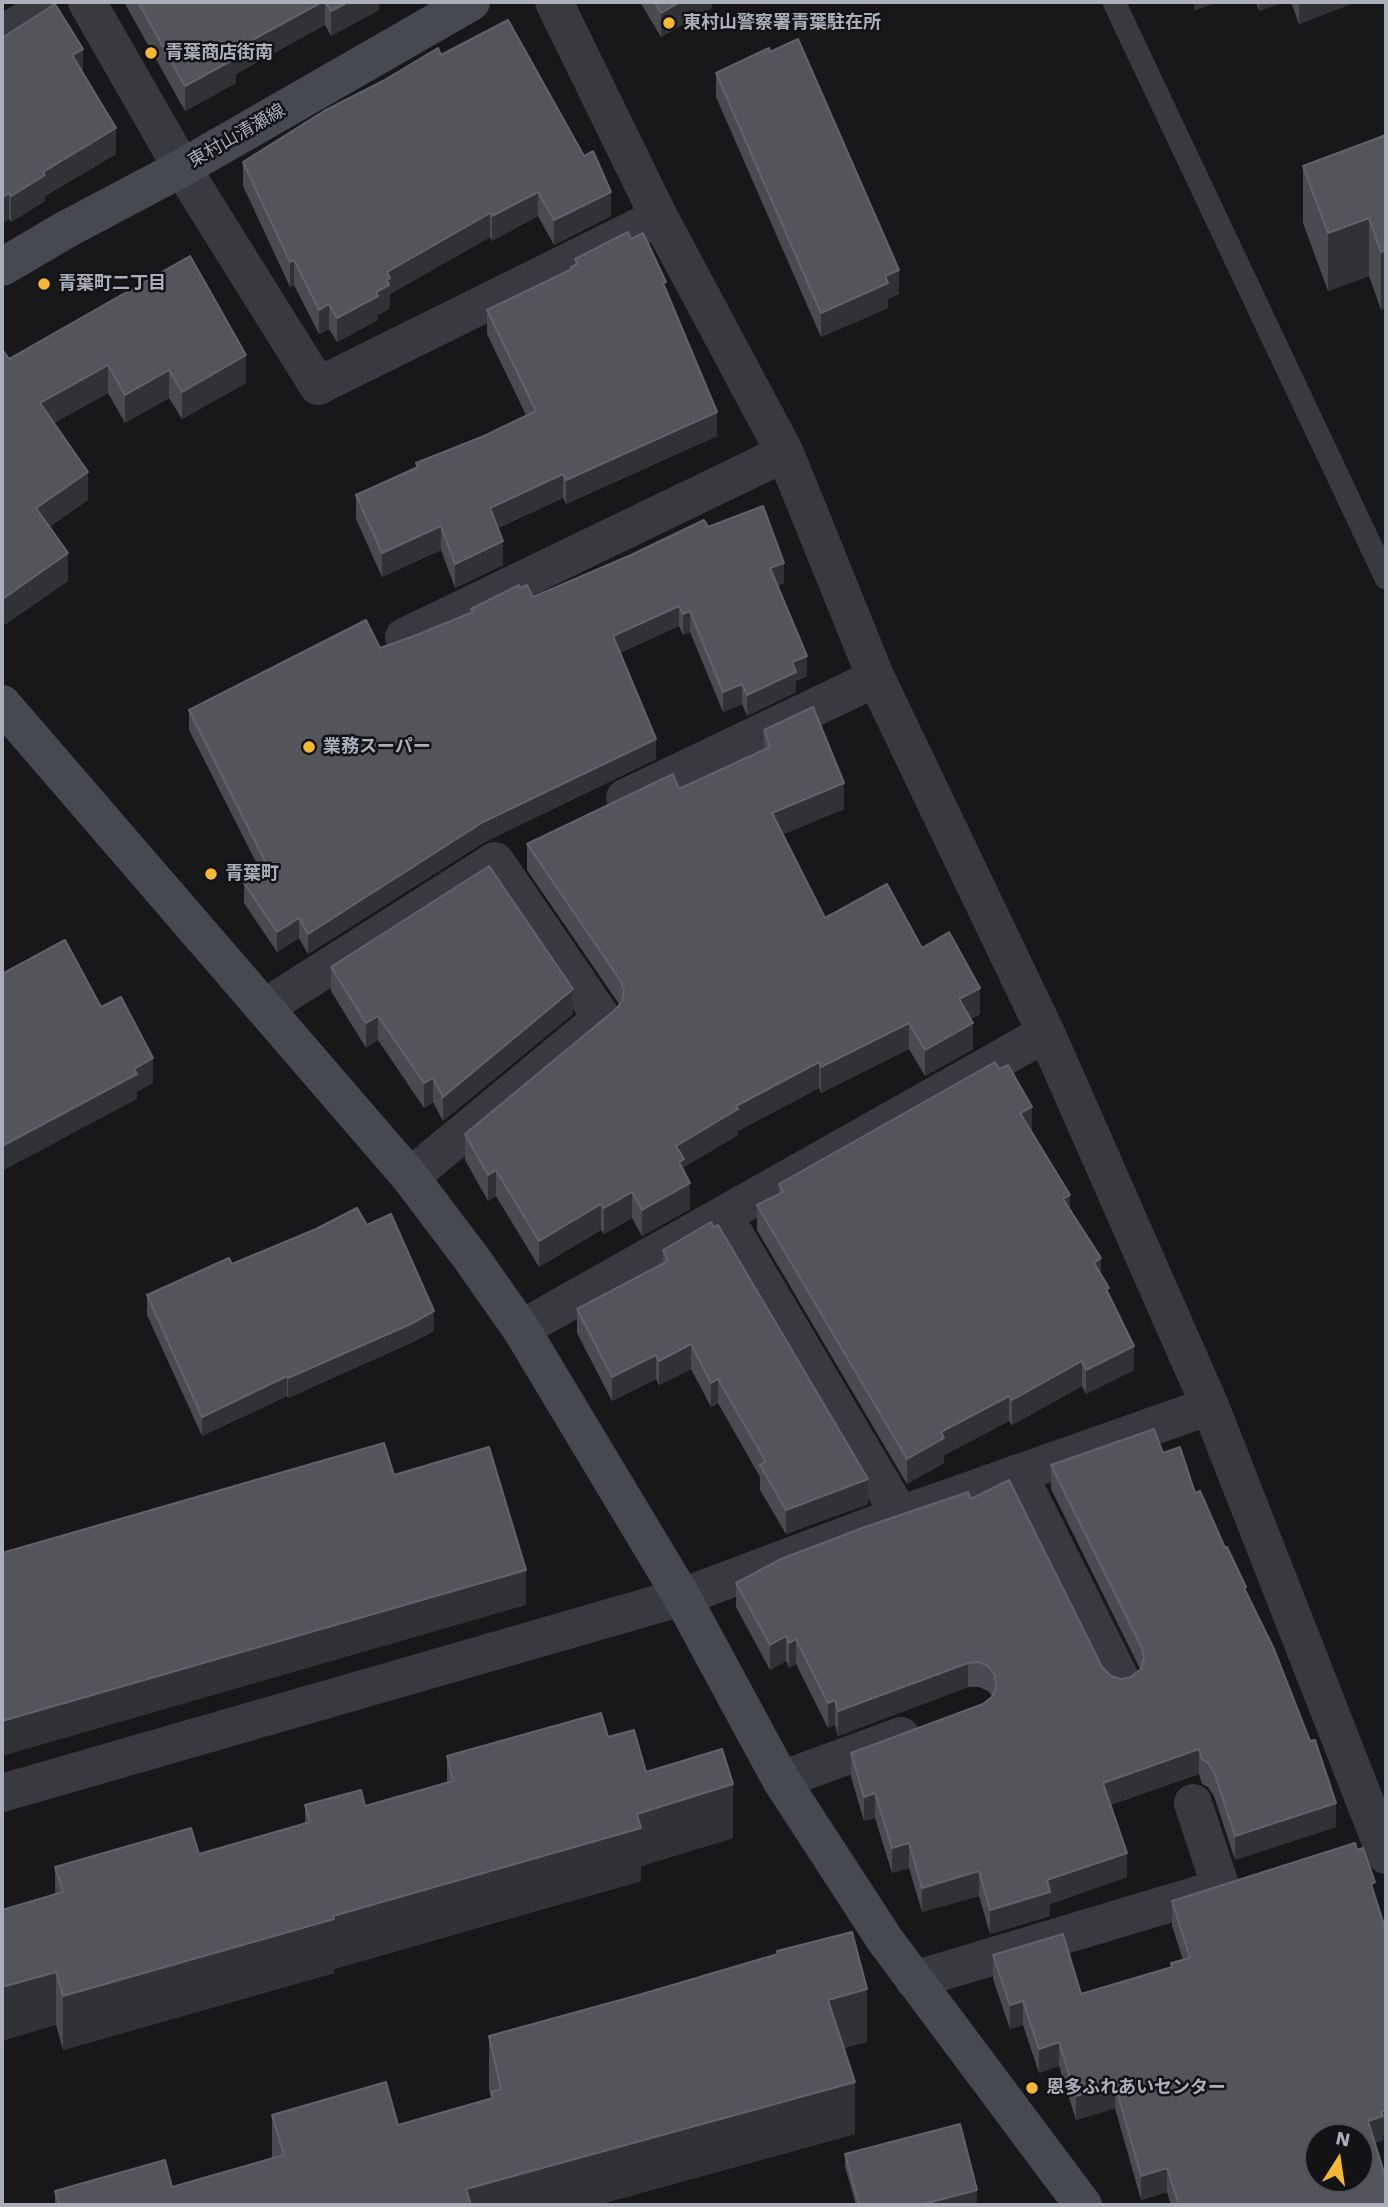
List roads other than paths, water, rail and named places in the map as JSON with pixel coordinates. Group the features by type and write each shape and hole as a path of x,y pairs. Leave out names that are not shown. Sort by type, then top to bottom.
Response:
{"street":[{"path":"88,2 183,168 318,386 659,217"},
{"name":"東村山清瀬線","path":"2,267 65,230 183,168 471,2"},
{"path":"554,2 659,217 785,453 876,678 1046,1032 1210,1406 1383,1846 1340,1849"},
{"path":"404,637 785,453"},
{"path":"593,814 876,678"},
{"path":"2,704 410,1177 472,1259 521,1329 682,1598 781,1780 885,1940 1083,2205"},
{"path":"264,1008 495,861 531,843"},
{"path":"410,1177 602,1018 495,861"},
{"path":"521,1329 1046,1032"},
{"path":"723,1215 900,1515"},
{"path":"2,1793 682,1598 900,1515 1210,1406"},
{"path":"1018,1473 1122,1682"},
{"path":"781,1780 936,1722"},
{"path":"914,1980 1235,1884 1193,1803"}],"lane":[{"path":"2,25 42,2"},
{"path":"1114,2 1386,578"}],"place":[{"name":"東村山警察署青葉駐在所","path":"669,23"},
{"name":"青葉商店街南","path":"151,53"},
{"name":"青葉町二丁目","path":"44,284"},
{"name":"業務スーパー","path":"309,747"},
{"name":"青葉町","path":"211,874"},
{"name":"恩多ふれあいセンター","path":"1032,2088"}]}
